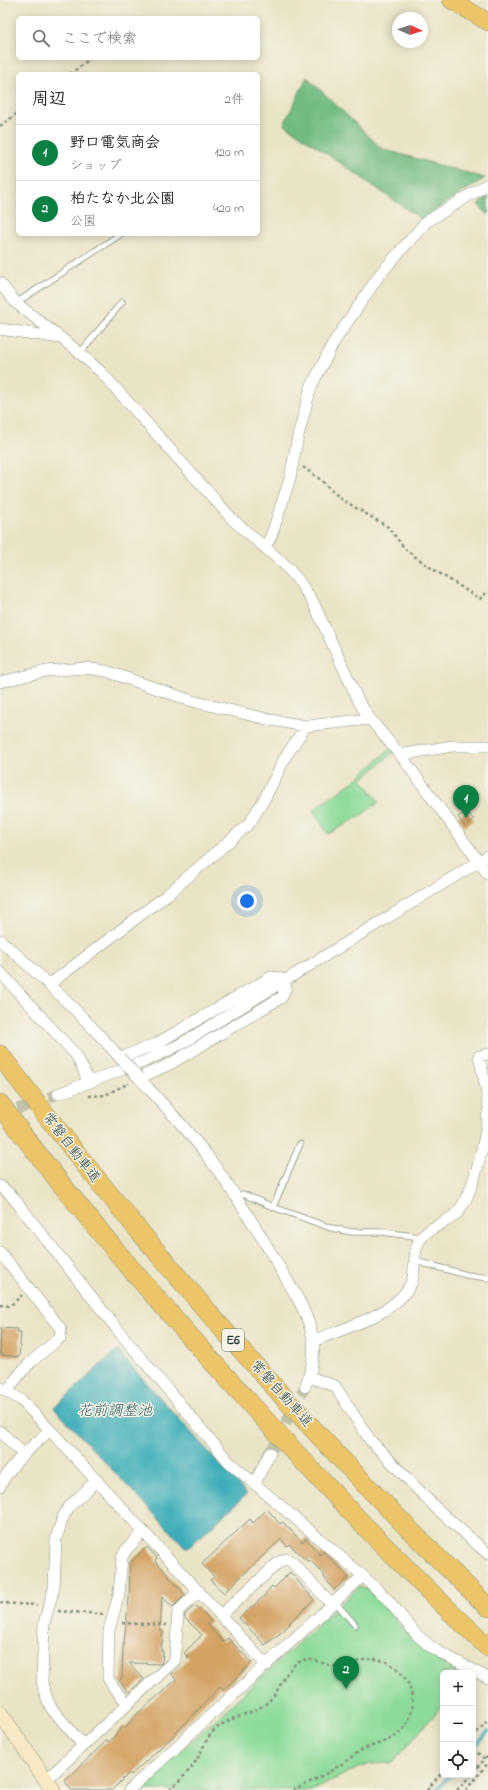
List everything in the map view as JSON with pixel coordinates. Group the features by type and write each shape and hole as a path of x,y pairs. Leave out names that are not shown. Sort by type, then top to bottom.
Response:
{"highway":[{"name":"常磐自動車道","path":"0,1055 113,1201 208,1313 308,1425 487,1606"},
{"name":"常磐自動車道","path":"0,1104 86,1213 180,1325 290,1447 376,1537 466,1627 488,1646"}],"main road":[{"path":"461,2 488,22"}],"street":[{"path":"265,546 271,537 294,461 298,436 311,387 334,342 380,274 426,222 488,184"},
{"path":"0,283 16,303 80,353 119,391 233,520 265,546 294,575 313,602 359,702 370,719 484,859 488,874"},
{"path":"0,329 62,338"},
{"path":"0,682 46,671 85,668 106,671 192,701 271,720 306,726 370,719"},
{"path":"50,984 168,894 248,824 265,798 286,756 306,726"},
{"path":"402,757 405,754 452,746 488,746"},
{"path":"58,1094 161,1054 211,1027 484,859"},
{"path":"0,940 50,984 100,1035 208,1157 236,1197 258,1230 297,1298 307,1319 313,1341 313,1361 307,1382 334,1386 370,1440 436,1508 488,1554"},
{"path":"0,972 76,1055 88,1082"},
{"path":"120,1058 156,1044 271,977 280,978 283,982 286,987 282,997 170,1064 139,1078"},
{"path":"488,1054 479,1056 488,1104"},
{"path":"313,1341 383,1312 396,1303 406,1292 411,1282 417,1249 421,1238 456,1213 465,1201 482,1149 488,1112"},
{"path":"0,1186 10,1195 121,1334 229,1462 364,1576 388,1600 416,1634 432,1648 488,1678"},
{"path":"0,1252 61,1329 60,1338 29,1363 4,1389 21,1400 50,1430 267,1666"},
{"path":"0,1486 6,1475 50,1430"},
{"path":"0,1431 24,1455"},
{"path":"255,1483 270,1453"},
{"path":"84,1745 51,1708 44,1691 42,1681 44,1623 54,1588 56,1539 63,1517 69,1507 97,1480"},
{"path":"128,1704 114,1688 108,1678 111,1621 119,1594 122,1557 126,1550 144,1532"},
{"path":"221,1615 279,1562 286,1559 292,1562 333,1604"},
{"path":"129,1790 267,1666 364,1576"},
{"path":"0,1713 50,1785 84,1745 175,1660 178,1611 199,1592"}],"lane":[{"path":"16,303 118,236"},
{"path":"80,353 122,302"},
{"path":"273,1207 300,1144"},
{"path":"236,1197 243,1194 273,1207 332,1228 345,1231 382,1232 421,1238"},
{"path":"415,1261 467,1276 488,1278"},
{"path":"333,1604 355,1625"}],"path":[{"path":"73,72 88,60"},
{"path":"0,126 16,114"},
{"path":"294,461 321,480 341,499 388,527 406,550 431,568 480,599 488,591"},
{"path":"83,1097 105,1095 139,1078"},
{"path":"0,1305 10,1306 30,1288"},
{"path":"0,1603 44,1605 48,1610 107,1614 111,1621 117,1623 177,1626"},
{"path":"170,1790 196,1762 208,1737 217,1727 253,1712 269,1701 280,1688 288,1672 297,1663 313,1660 334,1666 340,1666 360,1660 374,1659 386,1662 398,1669 408,1681 411,1688 413,1703 410,1717 399,1734 385,1742 363,1750 339,1766 294,1790"},
{"path":"476,1733 488,1720"},
{"path":"466,1790 488,1764 476,1752"},
{"path":"476,1769 488,1756"},
{"path":"427,1790 440,1775"},
{"path":"457,1790 467,1778"}],"green space":[{"path":"307,77 382,149 485,178 421,219 284,124"},
{"path":"488,196 488,216 478,204"},
{"path":"391,748 394,752 362,779 379,802 360,816 328,834 313,810 358,778"},
{"path":"359,1587 369,1590 424,1650 435,1658 458,1670 440,1670 440,1708 392,1763 369,1764 347,1773 314,1790 139,1790"}],"water":[{"name":"花前調整池","path":"117,1350 247,1494 187,1549 54,1408"}],"building":[{"path":"467,811 474,820 465,827 458,817"},
{"path":"1,1328 18,1329 17,1332 21,1332 19,1357 1,1355"},
{"path":"267,1509 280,1524 283,1522 302,1542 306,1538 320,1555 323,1552 349,1577 334,1590 324,1577 325,1576 310,1560 308,1562 289,1544 287,1546 281,1539 224,1593 210,1580 214,1577 202,1564 250,1519 253,1523"},
{"path":"147,1547 157,1558 155,1560 185,1595 173,1607 162,1597 160,1630 163,1631 161,1651 163,1651 162,1662 161,1664 129,1663 144,1679 129,1692 119,1681 122,1678 123,1650 129,1599 130,1562"},
{"path":"290,1572 314,1600 289,1623 290,1624 283,1631 265,1645 239,1618 261,1599 272,1586 274,1588"},
{"path":"194,1606 195,1608 197,1606 211,1621 207,1624 223,1642 228,1638 252,1663 223,1690 220,1687 171,1738 131,1775 129,1773 112,1790 71,1790 65,1781 107,1740 109,1742 123,1726 125,1728 137,1714 176,1680 172,1674 189,1658 184,1653 202,1635 185,1618 185,1614"}],"waterway":[{"path":"476,1745 488,1731"},
{"path":"437,1790 447,1778"}],"tunnel":[{"path":"2,1115 58,1094"},
{"path":"270,1453 305,1387"}],"place":[{"name":"野口電気商会","path":"466,818"},
{"name":"柏たなか北公園","path":"346,1689"}]}
